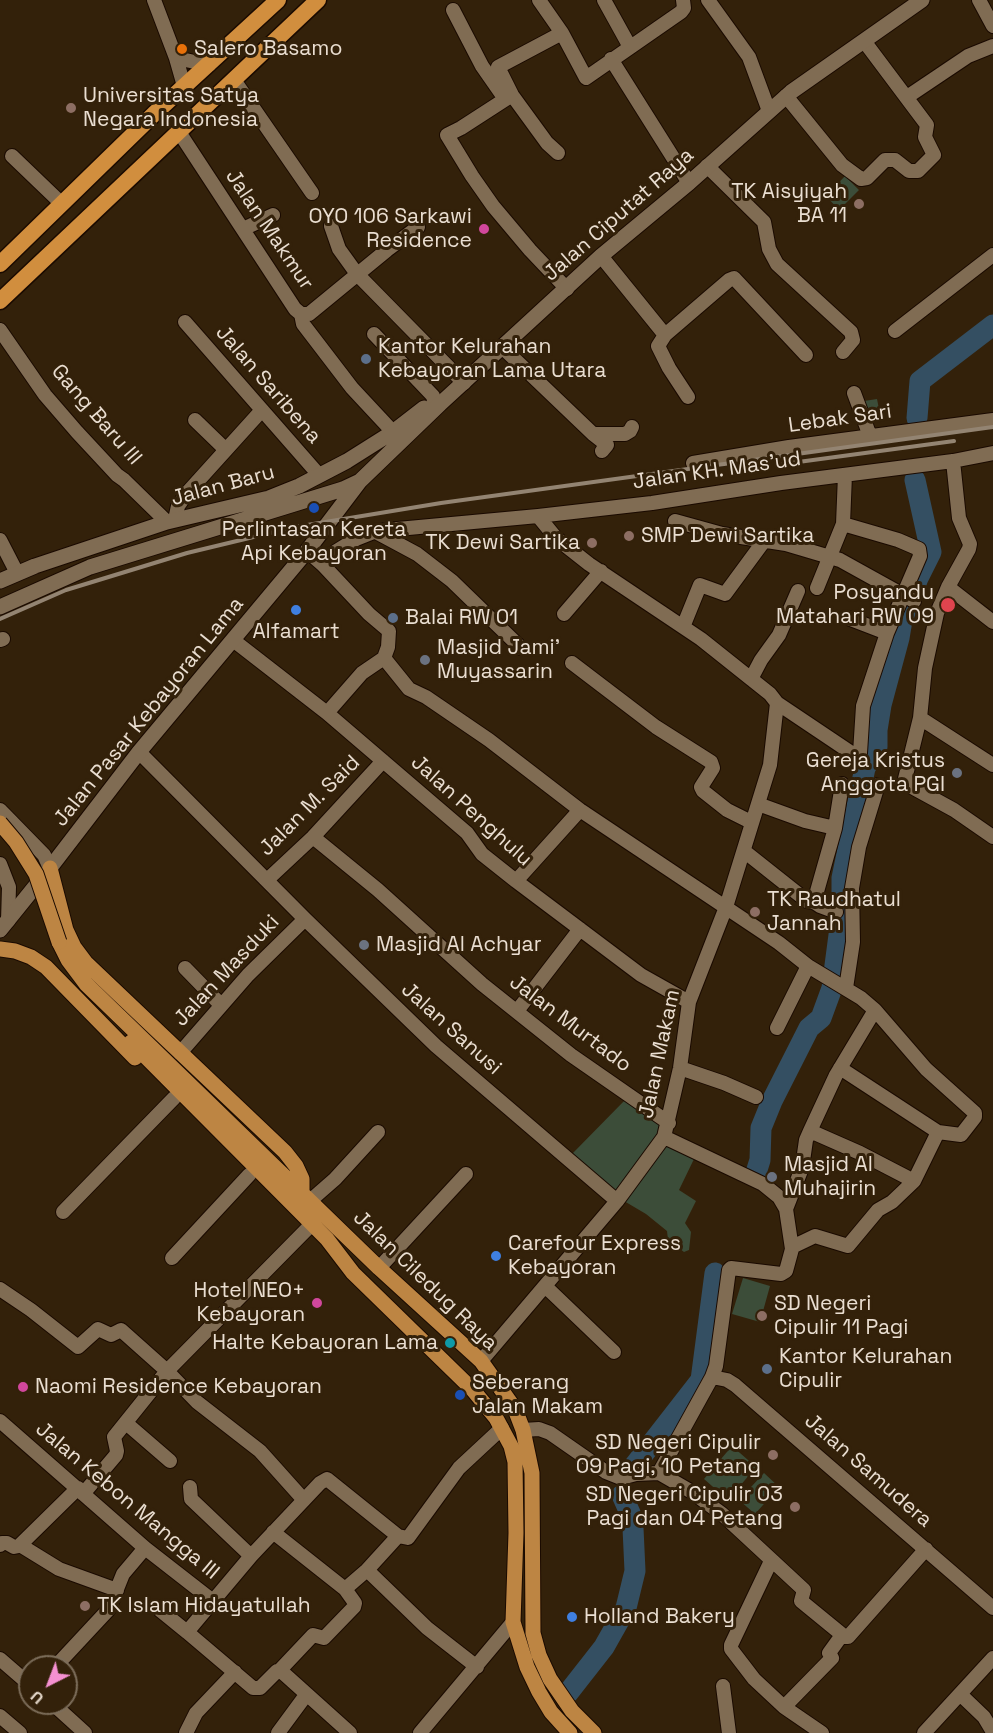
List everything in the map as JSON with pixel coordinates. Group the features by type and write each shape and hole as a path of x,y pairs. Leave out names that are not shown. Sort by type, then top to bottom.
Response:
{"highway":[{"path":"0,264 184,86 278,0"},
{"path":"0,301 318,0"},
{"path":"0,255 22,243"}],"main road":[{"name":"Jalan Ciputat Raya","path":"360,481 437,403 464,383 601,256 689,183 786,96 915,2"},
{"name":"Jalan Baru","path":"0,581 16,573 171,521 269,498 347,461 437,403"},
{"name":"Jalan Baru","path":"0,607 90,567 342,489 360,481"},
{"name":"Jalan Pasar Kebayoran Lama","path":"4,925 139,752 307,551 360,481"},
{"name":"Jalan Pasar Kebayoran Lama","path":"330,521 342,489"},
{"path":"0,823 16,842 36,874 54,944"},
{"path":"0,837 21,867 54,944"},
{"path":"50,868 60,913 74,947 86,963 285,1152 296,1166 307,1196"},
{"name":"Jalan Ciledug Raya","path":"54,944 76,973 219,1121 272,1186 327,1239 353,1273 473,1390 502,1428 511,1446 517,1482 513,1622 527,1667 539,1692 551,1712 570,1733"},
{"path":"0,949 15,951 46,967 249,1175 272,1186"},
{"name":"Jalan Ciledug Raya","path":"219,1121 307,1196 379,1268 481,1361 515,1409 524,1430 532,1473 533,1633 539,1655 550,1679 572,1711 594,1733"},
{"path":"380,1299 395,1283"}],"street":[{"path":"154,0 184,86"},
{"path":"539,0 562,33 586,78 681,12 684,8 683,0"},
{"path":"604,0 630,47"},
{"path":"708,0 749,57 769,111"},
{"path":"979,0 993,26"},
{"path":"453,10 482,66 558,153"},
{"path":"509,97 498,67 562,33"},
{"path":"786,96 849,172 861,179 865,179 885,160 895,160 909,171 918,171 933,157 934,152 925,137 927,125 864,41"},
{"path":"907,97 968,56 993,46"},
{"path":"176,58 209,65"},
{"path":"611,59 689,183"},
{"path":"234,80 312,193"},
{"path":"509,97 447,135 493,206 567,289"},
{"name":"Jalan Makmur","path":"179,132 295,309 302,314 309,314 418,227"},
{"path":"12,156 62,204"},
{"path":"707,166 764,222 769,249 777,264 851,332 854,340 843,352"},
{"path":"243,229 273,215"},
{"path":"331,226 339,249 357,274 464,383"},
{"path":"895,331 993,255"},
{"path":"601,256 665,335"},
{"path":"688,398 658,345 665,335 734,278 806,355"},
{"path":"302,314 303,324 352,388 393,432"},
{"name":"Jalan Saribena","path":"185,322 319,476"},
{"name":"Gang Baru III","path":"0,330 45,395 77,432 117,475 171,521"},
{"path":"374,334 437,403"},
{"path":"502,347 593,435 607,445 602,451"},
{"path":"854,393 870,435"},
{"path":"171,521 178,506 262,410"},
{"path":"195,420 226,450"},
{"name":"Lebak Sari","path":"693,463 870,435 993,420"},
{"path":"593,435 625,434 632,427"},
{"name":"Jalan KH. Mas'ud","path":"323,565 335,552 356,539 376,531 538,516 952,461 993,453"},
{"path":"952,461 959,518 970,544 968,553 948,587 937,613 925,668 920,718 905,779 912,788 954,810 993,837"},
{"path":"816,588 843,524 844,475"},
{"path":"538,516 556,538 683,627 770,694 777,703 853,755 859,755 863,706 887,633 908,598 920,556 919,549 898,540 843,524"},
{"path":"675,521 722,534 786,544 840,560 908,598"},
{"path":"376,531 417,555 453,581 521,648"},
{"path":"0,540 16,573"},
{"path":"683,627 700,585 726,594 764,541"},
{"path":"307,551 389,631 384,658 363,673 327,713"},
{"path":"564,614 602,571"},
{"path":"948,587 993,622"},
{"path":"751,679 779,635 798,591"},
{"path":"848,618 887,633"},
{"name":"Jalan Penghulu","path":"233,640 327,713 467,833 482,854 516,881 640,975 689,1002"},
{"path":"384,658 409,689 426,697 489,740 580,810 875,1010 926,1069 975,1113 975,1117 961,1135 938,1132 840,1068"},
{"path":"572,663 656,727 711,762 713,768 701,787 703,791 727,810 752,822"},
{"name":"Jalan Makam","path":"481,1361 617,1201 664,1137 680,1068 689,1002 726,907 770,765 777,703"},
{"path":"920,718 993,765"},
{"name":"Jalan Sanusi","path":"139,752 305,919 446,1056 617,1201"},
{"name":"Jalan M. Said","path":"267,879 313,837 383,762"},
{"path":"814,902 835,828 842,784"},
{"path":"837,983 853,942 852,888 859,847 878,785"},
{"path":"758,804 805,821 835,828"},
{"path":"0,810 44,855 50,868"},
{"path":"516,881 580,810"},
{"name":"Jalan Murtado","path":"313,837 378,890 482,984 571,1055 669,1123"},
{"path":"744,851 807,900 836,912"},
{"path":"0,864 9,887 4,925"},
{"name":"Jalan Masduki","path":"180,1053 248,975 305,919"},
{"path":"517,1011 580,929"},
{"path":"777,1028 808,966"},
{"path":"185,968 221,1005"},
{"path":"786,1209 801,1168 810,1131 840,1068 875,1010"},
{"path":"680,1068 756,1097"},
{"path":"63,1212 174,1098"},
{"path":"810,1131 860,1153 914,1181"},
{"path":"307,1196 335,1179 378,1132"},
{"path":"792,1247 815,1236 848,1246 878,1210 892,1202 914,1181 938,1132"},
{"path":"658,1473 716,1366 729,1270 731,1268 781,1274 786,1271 790,1262 792,1247 786,1209 779,1197 763,1184 664,1137"},
{"path":"379,1268 466,1174"},
{"path":"172,1257 249,1175"},
{"path":"0,1545 7,1543 14,1547 20,1545 81,1491 116,1455 114,1437 167,1371 312,1224"},
{"path":"545,1286 614,1352"},
{"path":"0,1289 78,1347 98,1329 111,1335 121,1330 167,1371 197,1402 260,1451 303,1498"},
{"name":"Jalan Samudera","path":"712,1377 735,1384 993,1608"},
{"name":"Jalan Kebon Mangga III","path":"0,1421 145,1548 213,1601 303,1498 327,1479 398,1536"},
{"path":"126,1423 170,1461"},
{"path":"345,1589 368,1570 398,1536 408,1538 459,1468 502,1428"},
{"path":"524,1430 539,1429 550,1432 606,1472 621,1478 636,1474 658,1473 692,1492 722,1514 804,1590 801,1601 842,1635 848,1637 926,1549"},
{"path":"190,1487 191,1498 251,1556"},
{"path":"160,1610 250,1686 257,1689 279,1671 314,1634 324,1638 354,1607 355,1603 345,1589 273,1532"},
{"path":"20,1545 59,1569 117,1590"},
{"path":"66,1655 109,1609 123,1574 145,1548"},
{"path":"771,1561 731,1649 754,1679 784,1707 822,1733"},
{"path":"368,1570 427,1628 477,1667"},
{"path":"187,1632 213,1601"},
{"path":"420,1733 513,1622"},
{"path":"784,1707 832,1658 829,1653 842,1635"},
{"path":"924,1733 993,1658"},
{"path":"0,1659 18,1674"},
{"path":"279,1671 350,1733"},
{"path":"186,1733 196,1713 235,1672"},
{"path":"723,1686 729,1733"},
{"path":"960,1694 984,1717 993,1732"},
{"path":"278,1733 306,1695"},
{"path":"65,1715 85,1733"},
{"path":"0,1716 20,1733"}],"green space":[{"path":"845,176 859,190 839,210 826,196"},
{"path":"877,399 881,419 869,422 864,401"},
{"path":"625,1100 661,1125 658,1138 616,1194 572,1154"},
{"path":"666,1144 694,1159 679,1190 696,1201 685,1223 691,1232 689,1250 684,1252 668,1240 667,1231 646,1214 624,1201"},
{"path":"743,1278 770,1286 760,1322 732,1314"},
{"path":"732,1446 756,1467 728,1500 704,1479"},
{"path":"764,1473 779,1487 755,1514 739,1500"}],"waterway":[{"path":"917,418 920,381 993,325"},
{"path":"755,1176 760,1160 761,1128 772,1101 809,1028 821,1018 832,988 842,912 842,878 865,768 877,747 881,705 902,620 931,552 915,480"},
{"path":"631,1470 701,1380 715,1273"},
{"path":"568,1693 604,1647 626,1608 635,1571 633,1528 630,1513 622,1495"}],"railway":[{"path":"0,619 66,590 187,553 295,527 441,503 993,427"},
{"path":"776,465 954,441"}],"place":[{"name":"Salero Basamo","path":"182,49"},
{"name":"Universitas Satya Negara Indonesia","path":"71,108"},
{"name":"TK Aisyiyah BA 11","path":"859,204"},
{"name":"OYO 106 Sarkawi Residence","path":"484,229"},
{"name":"Kantor Kelurahan Kebayoran Lama Utara","path":"366,359"},
{"name":"Perlintasan Kereta Api Kebayoran","path":"314,508"},
{"name":"SMP Dewi Sartika","path":"629,536"},
{"name":"TK Dewi Sartika","path":"592,543"},
{"name":"Posyandu Matahari RW 09","path":"948,605"},
{"name":"Alfamart","path":"296,610"},
{"name":"Balai RW 01","path":"393,618"},
{"name":"Masjid Jami' Muyassarin","path":"425,660"},
{"name":"Gereja Kristus Anggota PGI","path":"957,773"},
{"name":"TK Raudhatul Jannah","path":"755,912"},
{"name":"Masjid Al Achyar","path":"364,945"},
{"name":"Masjid Al Muhajirin","path":"772,1177"},
{"name":"Carefour Express Kebayoran","path":"496,1256"},
{"name":"Hotel NEO+ Kebayoran","path":"317,1303"},
{"name":"SD Negeri Cipulir 11 Pagi","path":"762,1316"},
{"name":"Halte Kebayoran Lama","path":"450,1343"},
{"name":"Kantor Kelurahan Cipulir","path":"767,1369"},
{"name":"Naomi Residence Kebayoran","path":"23,1387"},
{"name":"Seberang Jalan Makam","path":"460,1395"},
{"name":"SD Negeri Cipulir 09 Pagi, 10 Petang","path":"773,1455"},
{"name":"SD Negeri Cipulir 03 Pagi dan 04 Petang","path":"795,1507"},
{"name":"TK Islam Hidayatullah","path":"85,1606"},
{"name":"Holland Bakery","path":"572,1617"}]}
